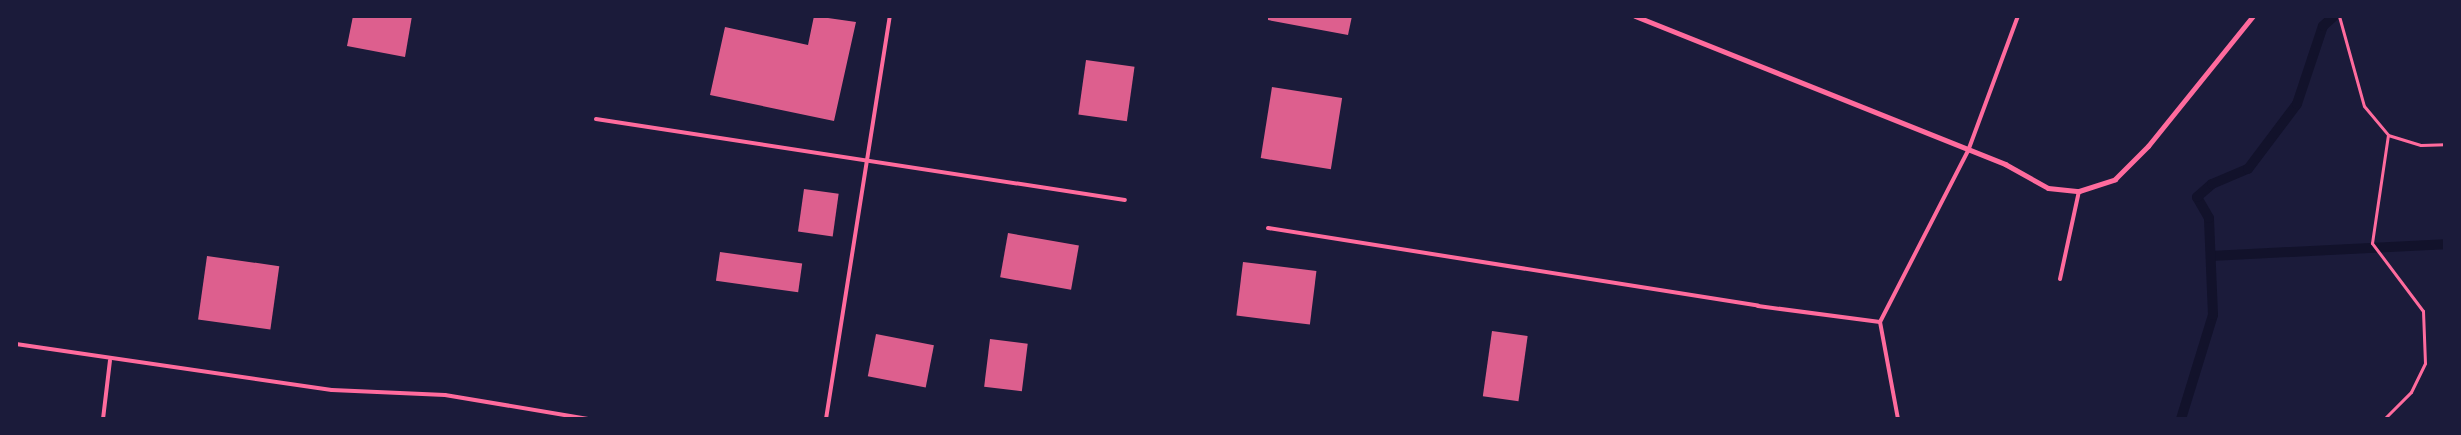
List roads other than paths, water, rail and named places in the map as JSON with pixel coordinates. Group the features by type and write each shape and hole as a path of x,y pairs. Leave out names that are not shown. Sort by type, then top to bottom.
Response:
{"street":[{"path":"1636,16 1968,151 2005,164 2048,188 2079,191 2115,178 2148,146 2253,16"}],"lane":[{"path":"826,419 890,16"},
{"path":"1898,419 1880,322 1968,151 2018,16"},
{"path":"596,119 1125,200"},
{"path":"2060,279 2079,191"},
{"path":"1268,228 1880,322"},
{"path":"16,344 110,360 332,390 445,396 588,419"},
{"path":"103,419 110,360"}],"waterway":[{"path":"2181,419 2213,315 2209,218 2197,197 2212,184 2248,169 2297,104 2323,26 2334,16"},
{"path":"2211,256 2445,244"}]}
